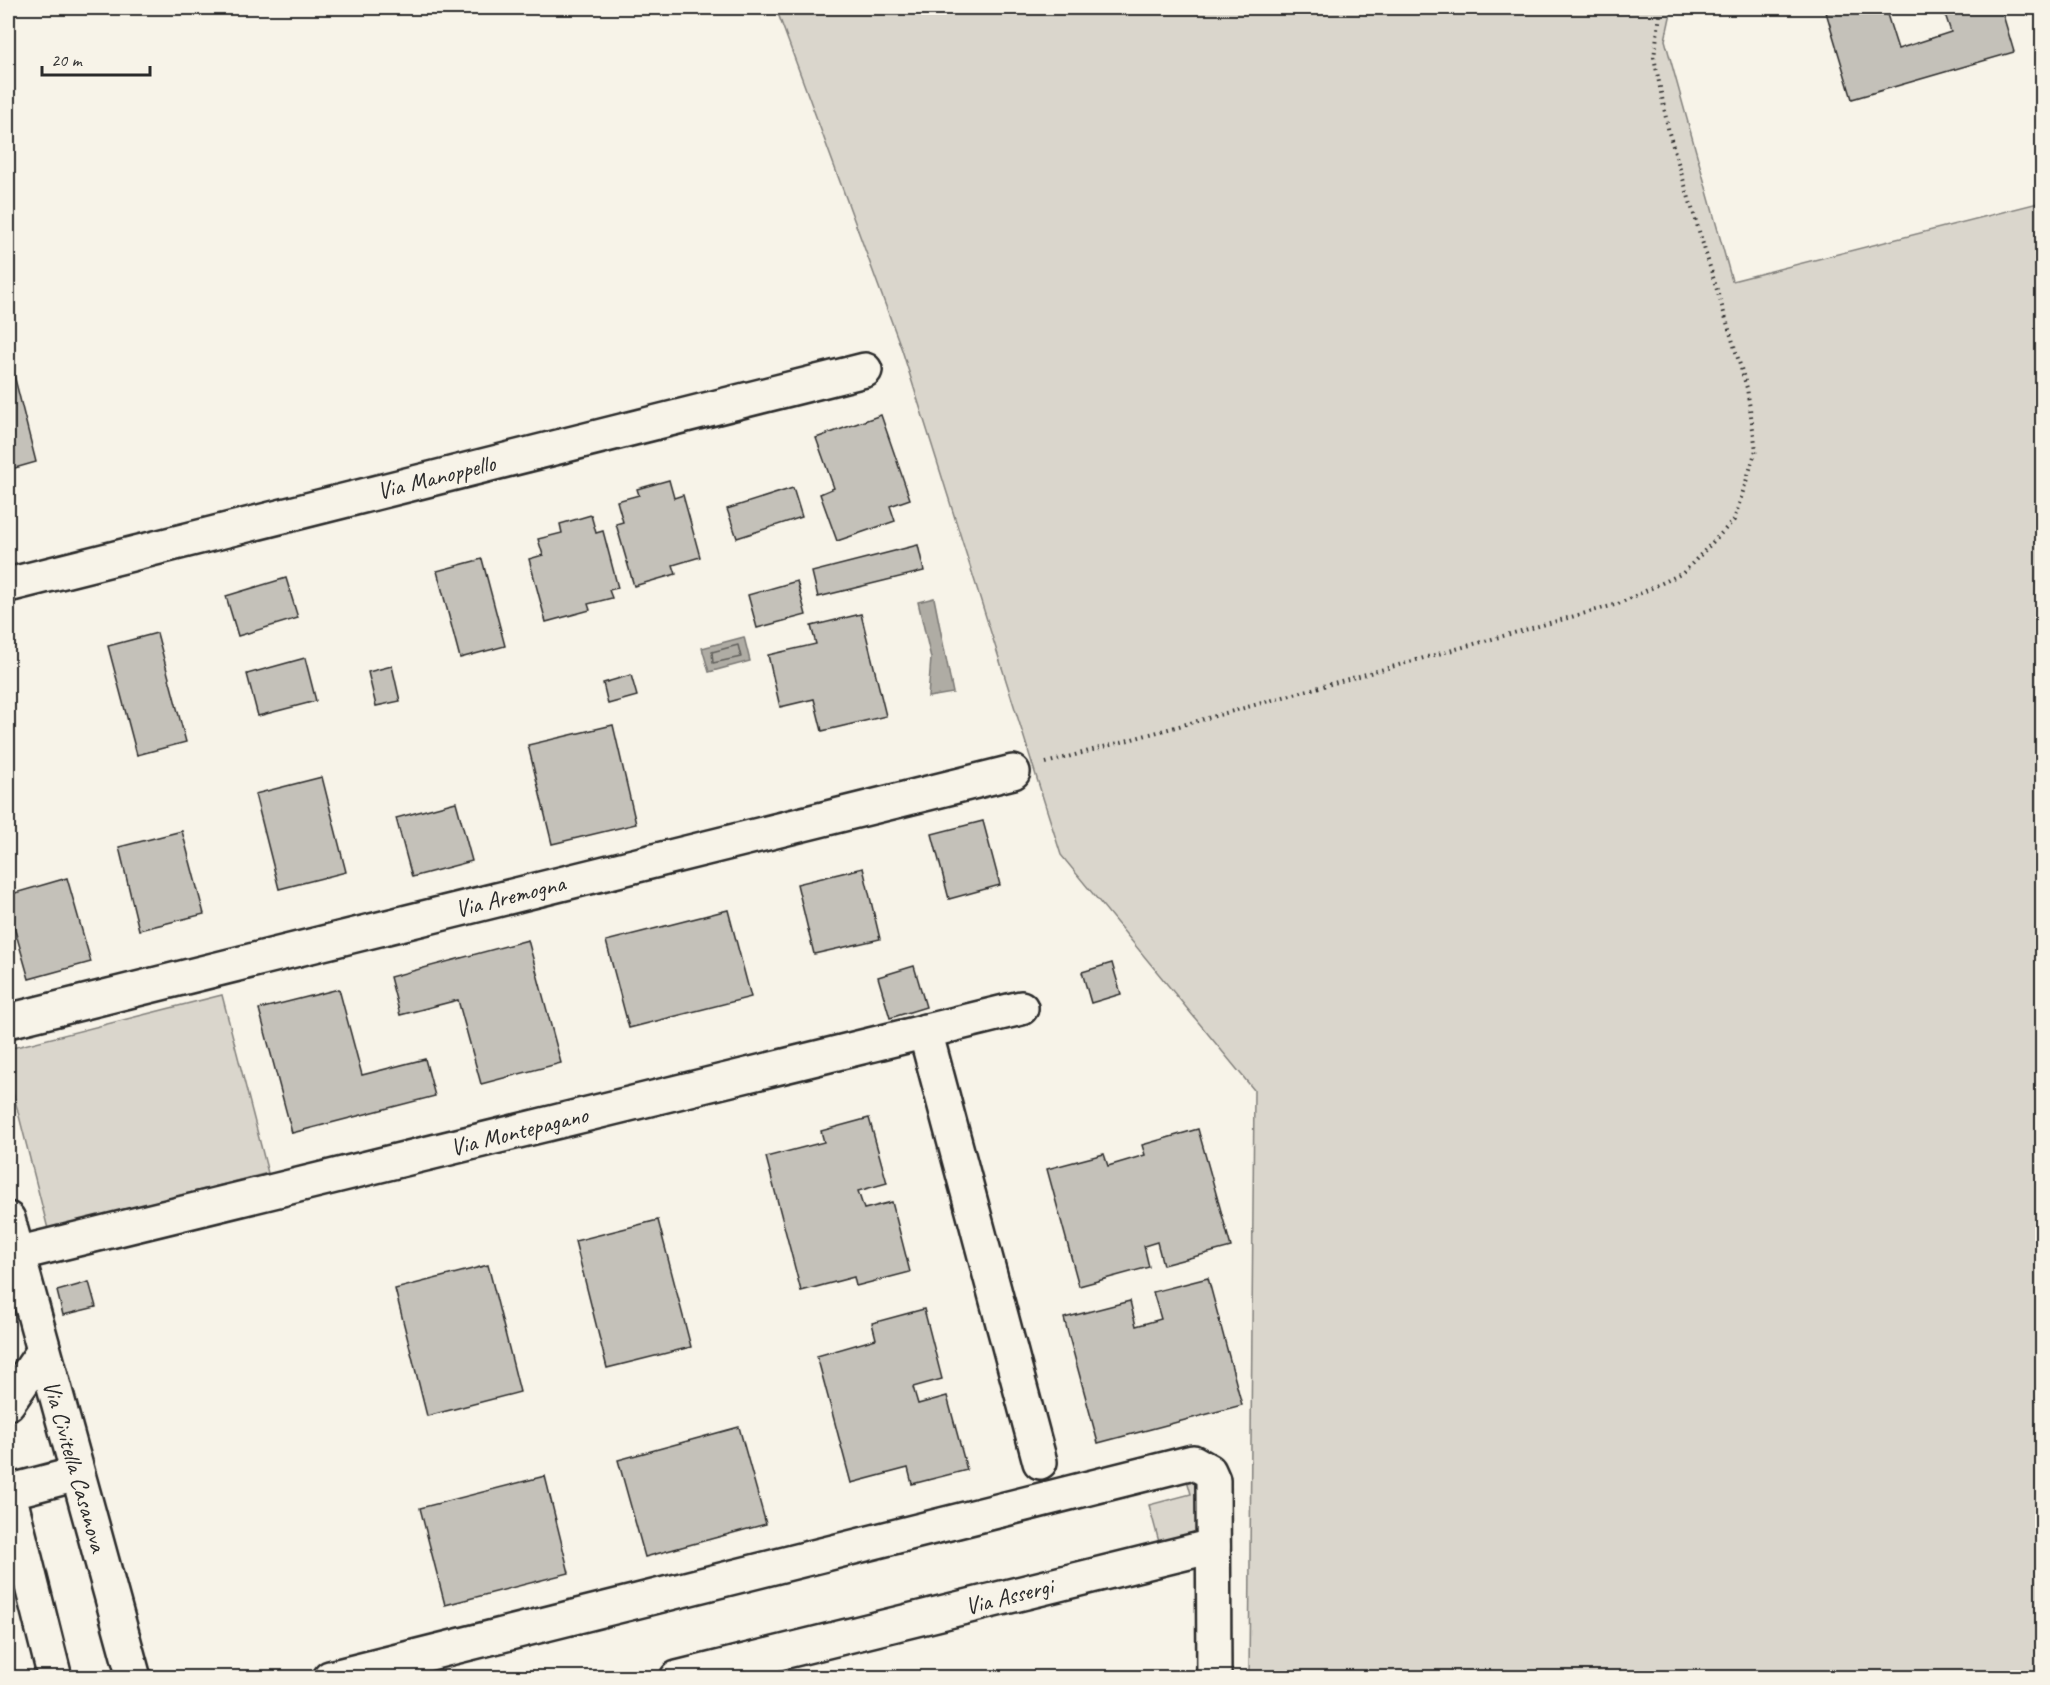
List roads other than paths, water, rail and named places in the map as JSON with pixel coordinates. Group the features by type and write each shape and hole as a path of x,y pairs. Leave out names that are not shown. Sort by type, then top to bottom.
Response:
{"street":[{"name":"Via Manoppello","path":"8,585 864,370"},
{"name":"Via Aremogna","path":"8,1021 1013,772"},
{"name":"Via Montepagano","path":"12,1255 1021,1008"},
{"path":"925,1031 1040,1461"},
{"path":"8,1219 12,1255"},
{"name":"Via Civitella Casanova","path":"12,1255 43,1352 134,1677"},
{"path":"8,1403 43,1352"},
{"path":"330,1677 1180,1463 1192,1462 1202,1465 1209,1471 1213,1480 1214,1677"},
{"path":"55,1677 8,1491 77,1474"},
{"name":"Via Assergi","path":"677,1677 1213,1546"}],"water":[{"path":"934,598 953,693 928,697 931,658 918,602"},
{"path":"744,637 750,661 709,672 702,648"}]}
